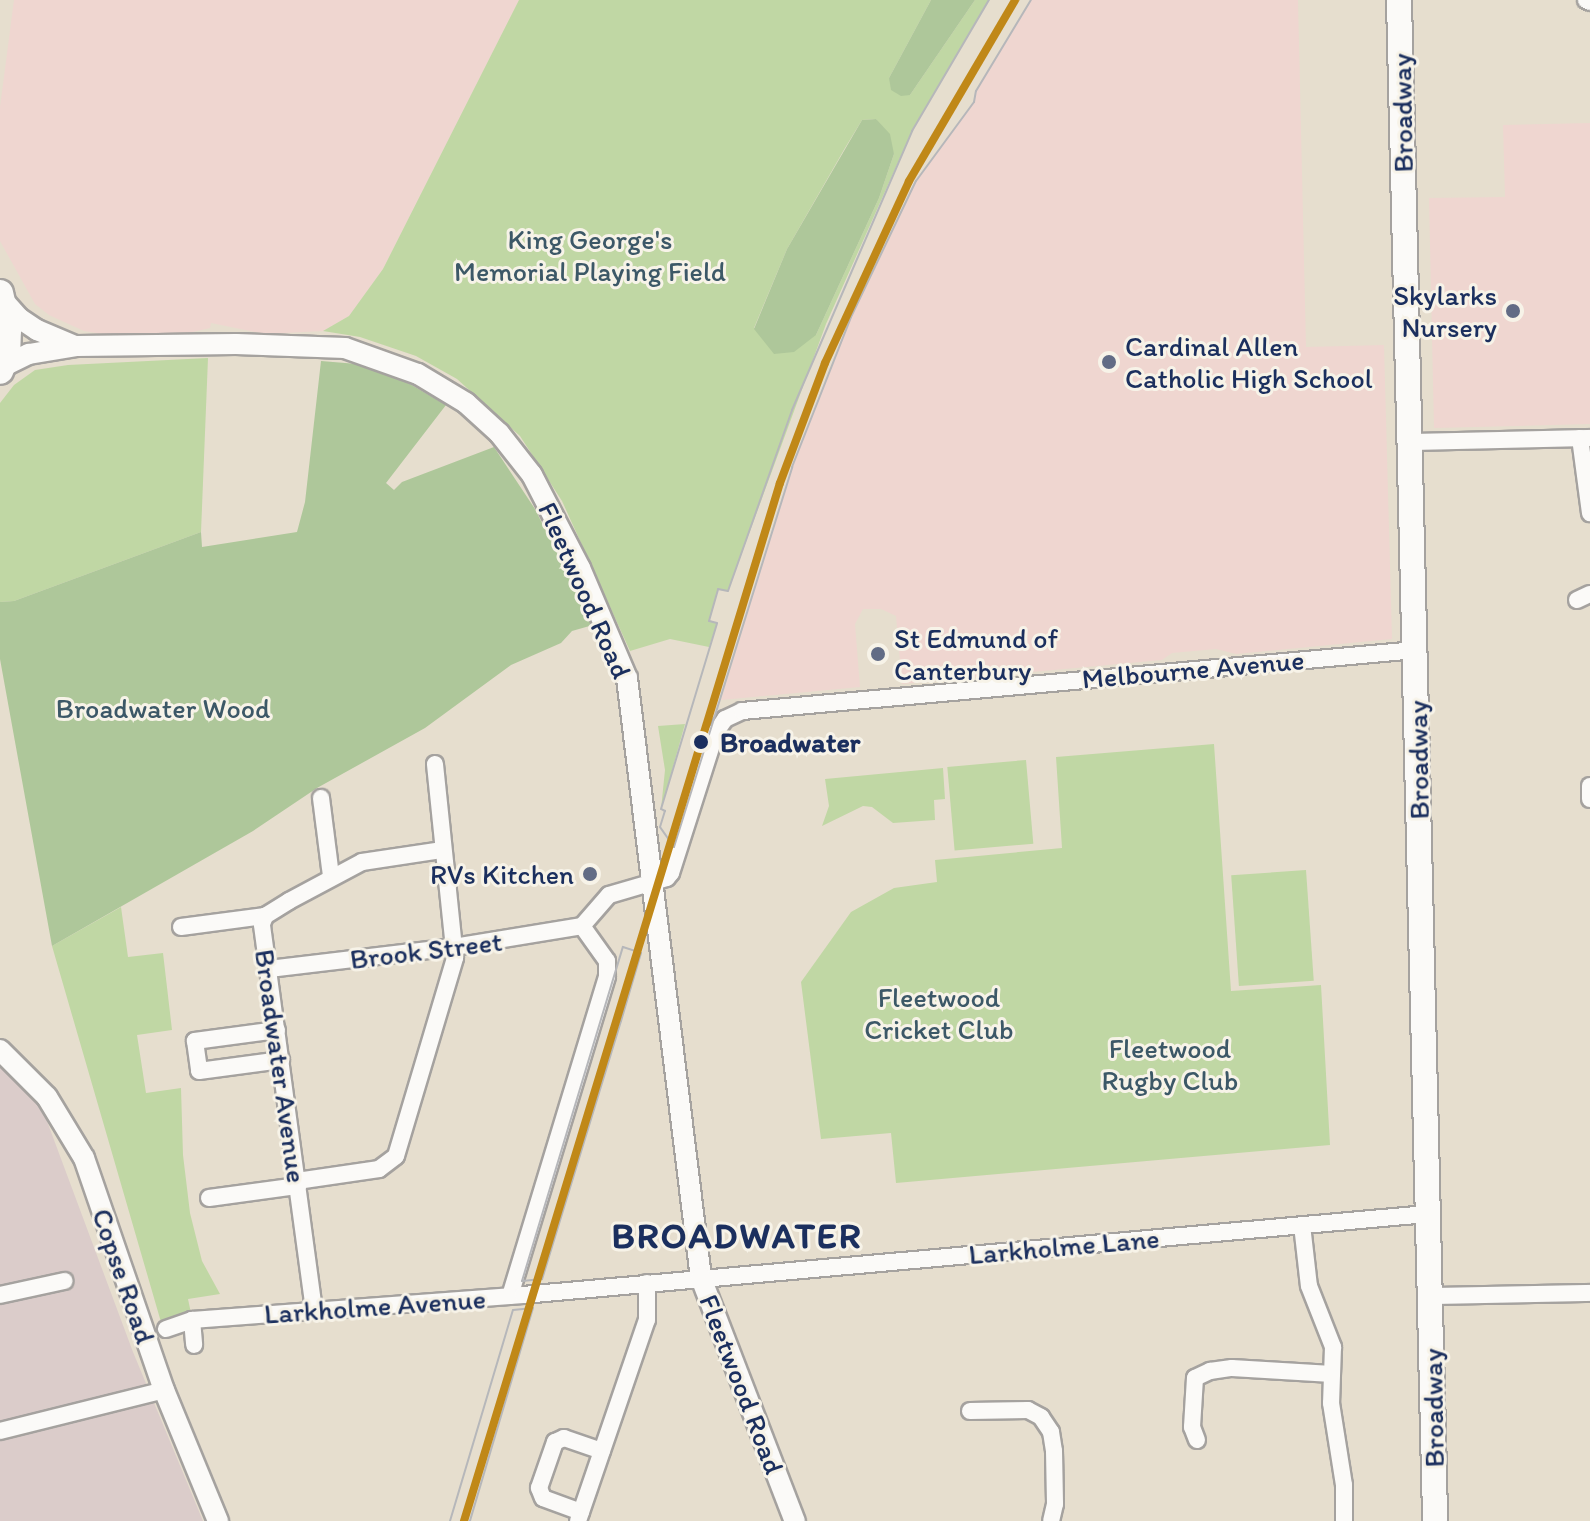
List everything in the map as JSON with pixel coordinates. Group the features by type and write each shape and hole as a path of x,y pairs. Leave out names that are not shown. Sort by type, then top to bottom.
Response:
{"highway":[{"path":"1,296 8,329 1,369"}],"main road":[{"name":"Broadway","path":"1399,0 1435,1521"}],"street":[{"name":"Fleetwood Road","path":"1,296 19,318 37,330 77,346"},
{"name":"Fleetwood Road","path":"1,369 29,354 77,346 267,344 345,348 418,374 466,403 491,424 532,475 554,515 627,678 635,720 651,883 701,1278 795,1521"},
{"path":"1410,442 1585,438 1590,513"},
{"name":"Melbourne Avenue","path":"651,883 671,873 716,732 732,714 783,706 1416,650"},
{"path":"209,1198 379,1169 393,1161 454,964 435,764"},
{"path":"1590,786 1590,799"},
{"path":"321,798 331,876"},
{"name":"Broadwater Avenue","path":"314,1310 262,924 265,916 331,876 362,862 441,850"},
{"path":"510,1296 608,968 582,926 609,895 651,883"},
{"path":"181,927 265,916"},
{"name":"Brook Street","path":"269,969 454,947 582,926"},
{"path":"277,1030 195,1041 199,1071 281,1060"},
{"name":"Copse Road","path":"0,1050 47,1097 84,1158 164,1390 218,1521"},
{"name":"Larkholme Lane","path":"701,1278 1427,1214"},
{"path":"1302,1225 1309,1286 1333,1347 1331,1403 1344,1485 1344,1521"},
{"name":"Larkholme Avenue","path":"166,1329 192,1320 701,1278"},
{"path":"0,1295 64,1281"},
{"path":"602,1451 564,1438 555,1442 539,1488 543,1498 580,1516 647,1320 647,1283"},
{"path":"1430,1296 1590,1293"},
{"path":"192,1320 194,1345"},
{"path":"1197,1440 1192,1427 1195,1378 1210,1371 1232,1368 1332,1374"},
{"path":"0,1431 164,1390"},
{"path":"970,1411 1028,1410 1041,1417 1051,1432 1054,1451 1053,1520"}],"shaded area":[{"path":"14,0 519,0 383,269 349,316 323,331 265,334 211,323 210,328 180,335 121,337 84,331 49,315 35,304 0,241 0,107"},
{"name":"Cardinal Allen Catholic High School","path":"1031,0 1298,0 1306,347 1384,345 1392,639 1236,654 1216,649 1172,653 1162,660 902,684 896,616 881,609 863,609 855,624 860,687 721,700 792,467 851,317 916,181 974,102 976,91"},
{"path":"1590,123 1590,424 1434,428 1429,198 1505,197 1503,125"},
{"path":"0,1067 41,1105 133,1352 203,1521 0,1521"}],"green space":[{"name":"King George's Memorial Playing Field","path":"519,0 931,0 889,78 910,95 975,0 989,0 912,131 826,324 728,591 718,589 709,620 717,623 709,647 670,639 630,651 562,501 520,436 457,379 416,356 360,337 323,331 349,316 383,269","holes":["876,119 894,154 879,198 816,335 754,328 787,249 862,120"]},
{"path":"931,0 975,0 910,95 901,96 891,90 889,78"},
{"path":"876,119 890,134 894,154 879,198 816,335 794,352 774,354 754,329 787,249 862,120"},
{"path":"208,358 201,532 14,601 0,602 0,403 14,385 35,370 68,365"},
{"name":"Broadwater Wood","path":"321,361 357,364 403,380 446,405 386,483 394,490 402,482 494,447 535,509 593,625 572,631 561,643 511,665 425,728 317,788 253,831 52,946 0,659 0,602 14,601 201,532 202,547 297,532 305,502"},
{"path":"685,724 661,809 665,770 658,726"},
{"path":"1214,744 1231,991 1321,985 1330,1145 896,1183 891,1133 821,1139 801,982 851,912 894,888 937,882 935,860 1062,848 1056,757"},
{"path":"1026,760 1033,844 955,851 947,767"},
{"path":"943,768 945,799 934,800 935,820 893,823 872,807 863,806 822,826 829,806 825,779"},
{"path":"1306,870 1314,981 1239,986 1231,875"},
{"path":"121,907 128,957 163,953 172,1030 137,1035 146,1093 181,1088 183,1155 190,1213 202,1261 220,1294 188,1299 192,1318 163,1329 52,946"}],"tram line":[{"path":"674,847 660,827 665,811 661,809 717,623 709,621 718,589 728,591 792,410 912,131 989,0"},
{"path":"674,847 792,467 851,317 916,181 974,102 976,91 1031,0"},
{"path":"623,947 641,953 621,1021 542,1279 522,1281 623,947"},
{"path":"450,1521 513,1310 533,1308 470,1521"}],"transit line":[{"path":"464,1521 780,483 825,363 909,181 1015,0"}],"place":[{"name":"Skylarks Nursery","path":"1513,311"},
{"name":"Cardinal Allen Catholic High School","path":"1109,362"},
{"name":"St Edmund of Canterbury","path":"878,654"},
{"name":"Broadwater","path":"701,742"},
{"name":"RVs Kitchen","path":"590,874"}],"district":[{"name":"BROADWATER","path":"737,1236"}],"park label":[{"name":"Fleetwood Cricket Club","path":"939,1013"},
{"name":"Fleetwood Rugby Club","path":"1170,1064"}]}
